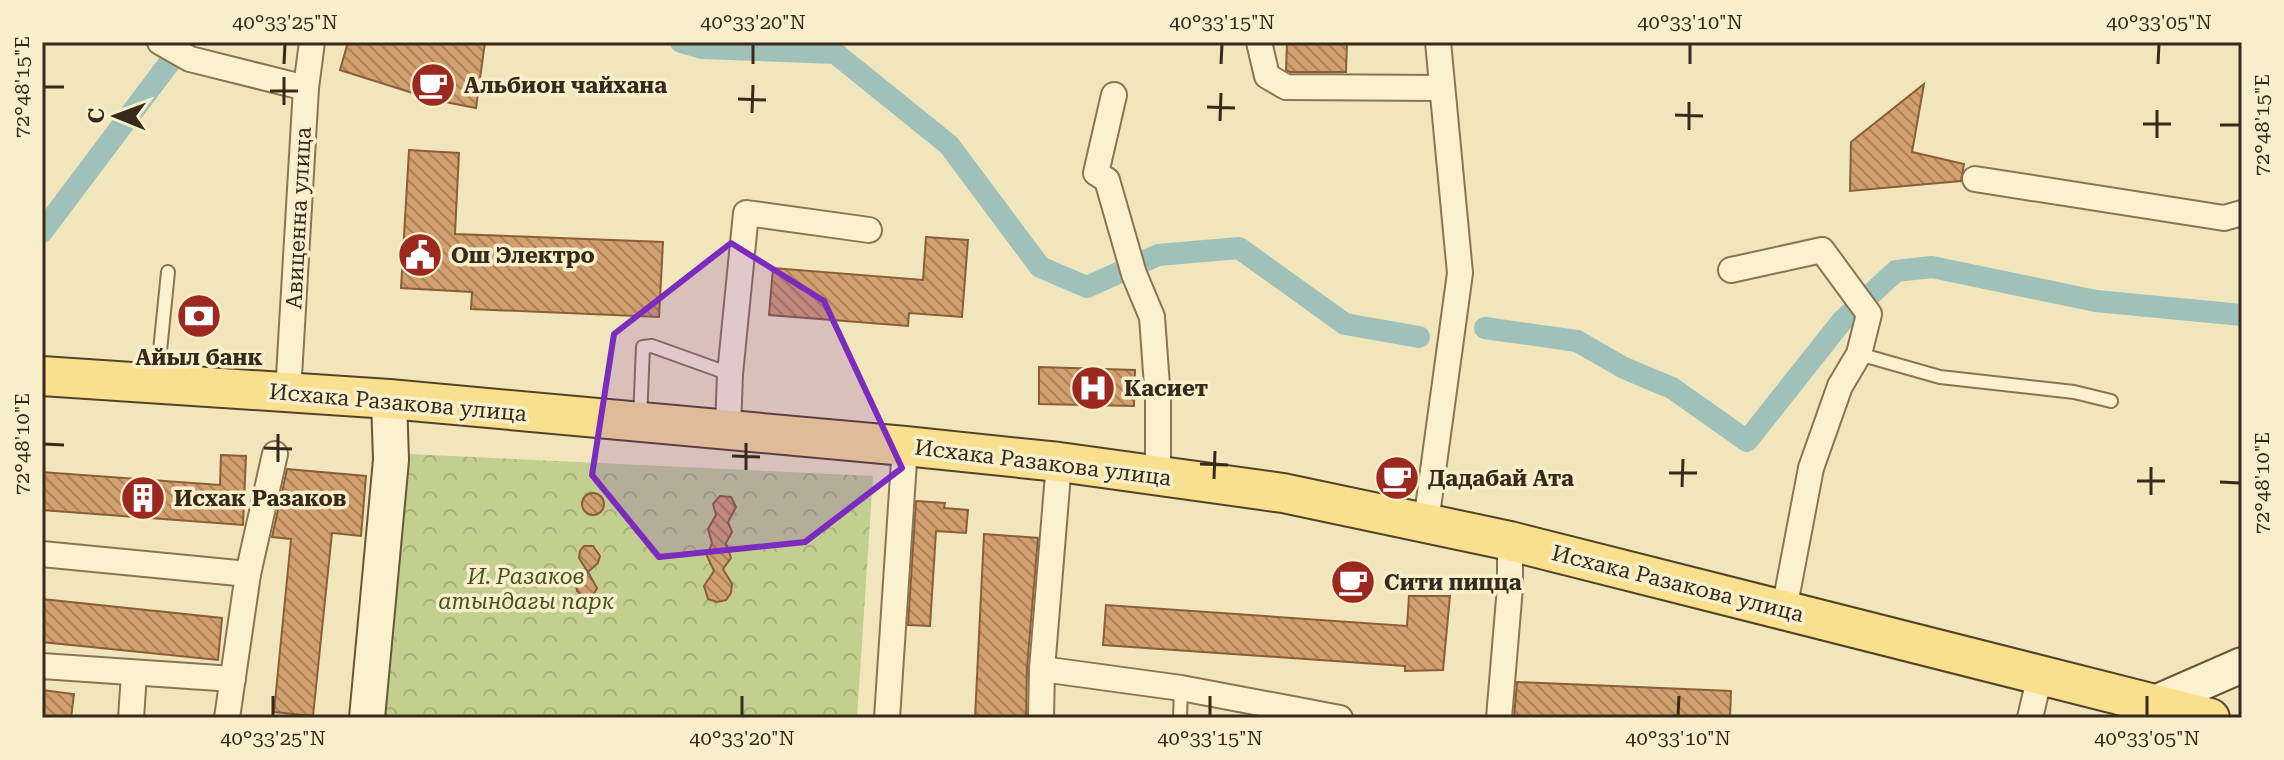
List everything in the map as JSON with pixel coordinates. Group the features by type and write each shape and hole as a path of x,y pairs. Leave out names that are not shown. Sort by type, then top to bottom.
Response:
{"main road":[{"name":"Исхака Разакова улица","path":"42,376 389,399 728,429 1059,462 1283,493 1510,541 2210,718"}],"street":[{"path":"160,42 190,59 306,88"},
{"name":"Авиценна улица","path":"288,393 306,88 312,42"},
{"path":"1259,42 1267,76 1286,87 1441,88"},
{"path":"1426,522 1460,273 1438,42"},
{"path":"1114,95 1096,173 1107,180 1131,265 1152,317 1158,400 1158,474"},
{"path":"1975,179 2224,218 2242,213"},
{"path":"728,429 730,374 746,213 869,230"},
{"path":"1731,270 1822,250 1869,314 1859,354 1840,386 1811,468 1784,610"},
{"path":"367,718 391,460 389,399"},
{"path":"887,718 905,446"},
{"path":"227,718 248,574 275,454"},
{"path":"1041,718 1042,669 1059,462"},
{"path":"1499,718 1510,587 1510,541"},
{"path":"42,554 248,574"},
{"path":"2155,703 2242,665"},
{"path":"42,666 233,679"},
{"path":"1042,669 1181,688 1299,715 1340,718"},
{"path":"131,718 134,674"},
{"path":"2030,718 2040,675"}],"lane":[{"path":"157,383 168,272"},
{"path":"640,423 643,347 652,346 730,374"},
{"path":"1859,354 1940,377 2074,392 2111,401"},
{"path":"1180,718 1181,688"}],"highlighted area":[{"path":"731,243 824,301 902,468 805,542 659,557 592,475 614,334"}],"green space":[{"name":"И. Разаков атындагы парк","path":"409,454 873,476 857,718 383,718"}],"building":[{"name":"Альбион чайхана","path":"348,42 485,42 476,108 435,100 340,70"},
{"path":"1287,42 1347,42 1346,72 1286,70"},
{"path":"1924,84 1912,152 1964,164 1961,181 1850,191 1851,142"},
{"path":"409,150 459,153 455,234 663,242 659,317 471,309 472,292 401,288"},
{"path":"926,237 968,240 962,317 909,313 908,326 769,315 773,268 923,280"},
{"path":"1039,367 1135,370 1134,406 1039,404"},
{"name":"Исхак Разаков","path":"221,455 246,456 243,525 42,510 42,472 220,485"},
{"path":"287,469 366,476 361,536 332,533 313,716 274,712 291,539 272,537"},
{"path":"593,493 601,496 604,504 601,512 593,515 585,512 582,504 585,496"},
{"path":"720,496 731,497 736,507 728,522 732,532 726,543 731,558 723,569 732,584 731,593 726,600 717,602 708,599 704,586 714,571 707,556 712,543 708,529 716,515 713,504"},
{"path":"916,501 945,503 944,508 968,510 966,533 936,531 930,626 908,625"},
{"path":"984,534 1038,538 1026,718 975,718"},
{"path":"584,546 593,546 600,556 598,563 588,572 579,558"},
{"path":"588,572 597,588 594,594 585,598 577,591 576,584"},
{"path":"1409,596 1450,596 1443,670 1405,671 1405,666 1103,645 1106,605 1407,626"},
{"path":"42,599 222,618 218,660 42,642"},
{"path":"1517,682 1731,691 1730,718 1514,718"},
{"path":"42,690 74,694 71,718 42,718"}],"waterway":[{"path":"42,232 185,42"},
{"path":"681,42 702,48 835,53 949,145 1040,267 1087,287 1158,255 1239,248 1345,324 1419,337"},
{"path":"1485,328 1577,341 1624,368 1672,388 1747,441 1842,321 1896,271 1932,267 2096,301 2242,315"}],"place":[{"name":"Альбион чайхана","path":"433,85"},
{"name":"Ош Электро","path":"420,255"},
{"name":"Айыл банк","path":"199,316"},
{"name":"Касиет","path":"1093,388"},
{"name":"Дадабай Ата","path":"1397,478"},
{"name":"Исхак Разаков","path":"143,498"},
{"name":"Сити пицца","path":"1353,582"}]}
